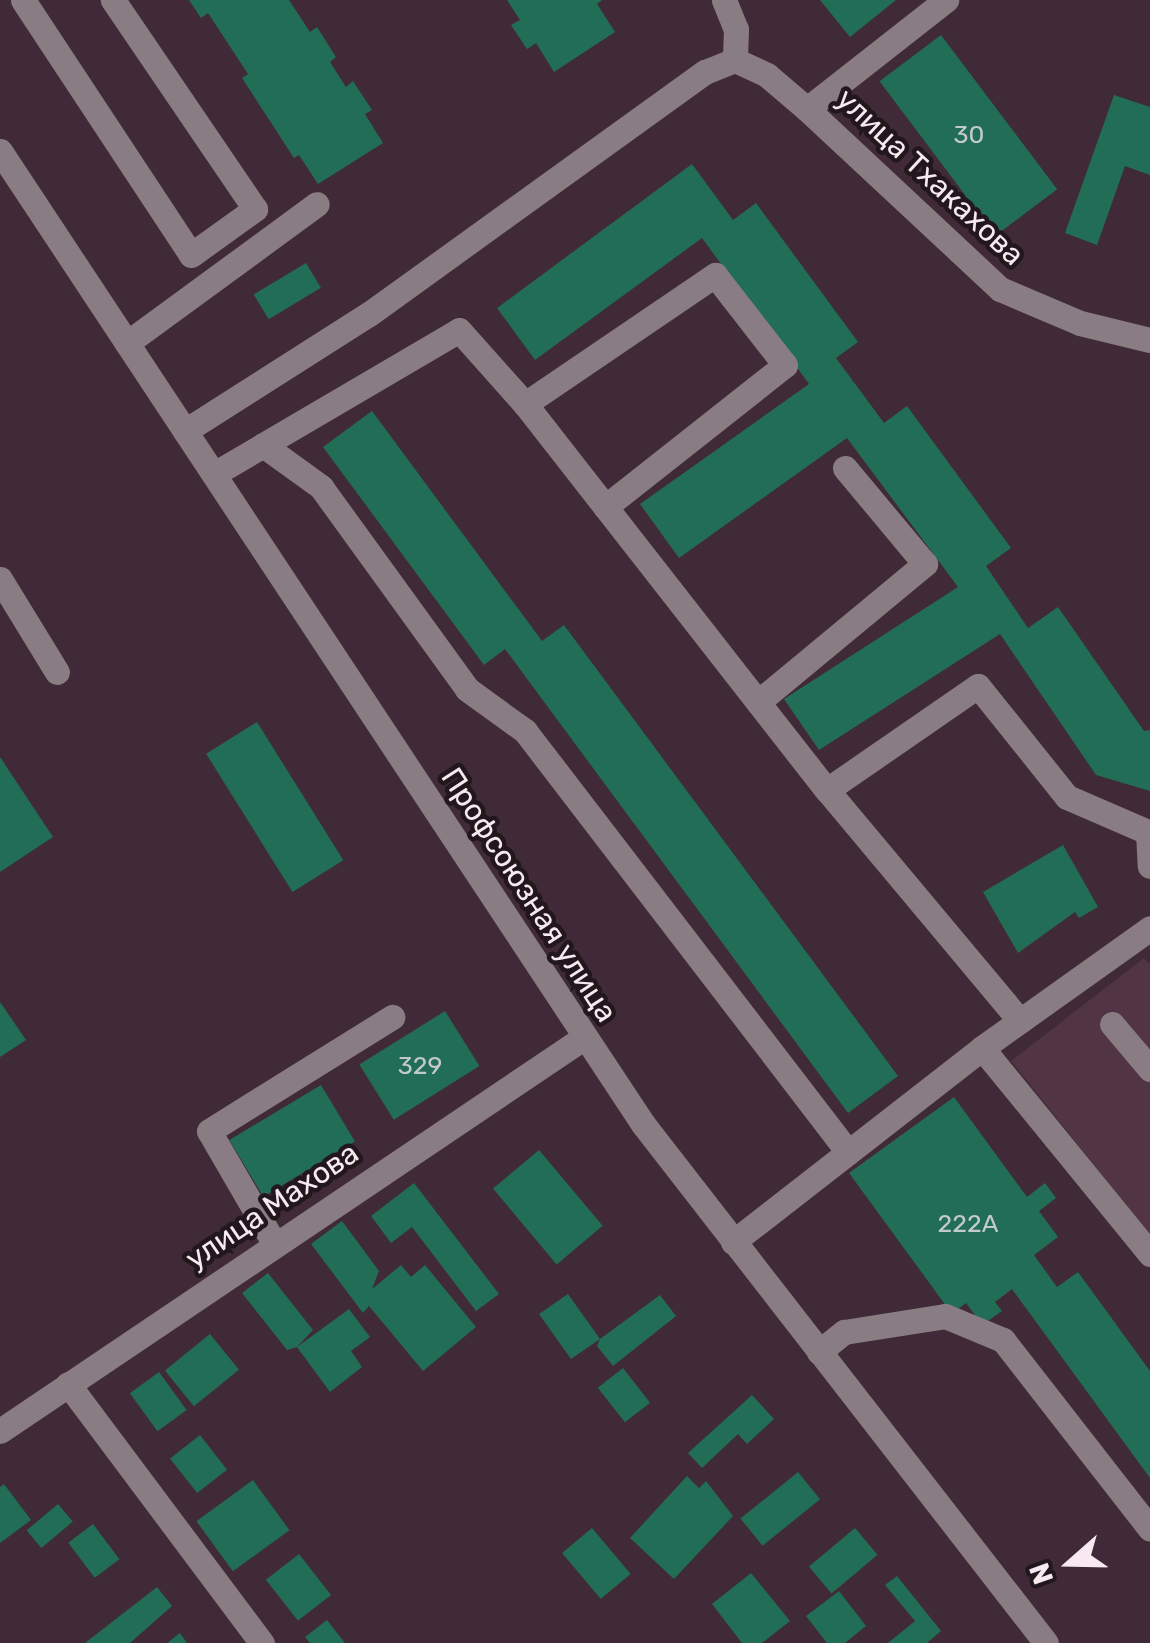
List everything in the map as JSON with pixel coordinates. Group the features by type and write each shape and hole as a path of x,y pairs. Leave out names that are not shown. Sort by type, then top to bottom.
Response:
{"street":[{"path":"23,0 191,255 255,209 112,0"},
{"path":"186,431 369,314 705,72 735,60 736,29 724,0"},
{"path":"808,109 946,0"},
{"name":"улица Тхакахова","path":"735,60 766,75 808,109 1000,289 1080,324 1150,340"},
{"name":"Профсоюзная улица","path":"0,151 10,191 127,342 583,1038 681,1178 1046,1643"},
{"path":"127,342 316,204"},
{"path":"525,404 715,275 785,365 605,506"},
{"path":"214,474 460,330 525,404 827,790 1020,1021"},
{"path":"264,445 321,486 467,688 525,730 848,1152"},
{"path":"758,702 925,564 845,468"},
{"path":"0,579 57,672"},
{"path":"827,790 978,686 1068,798 1148,832 1150,866"},
{"path":"732,1242 982,1048 1150,928"},
{"path":"274,1243 209,1131 392,1017"},
{"path":"1112,1024 1150,1069"},
{"name":"улица Махова","path":"0,1431 583,1038"},
{"path":"982,1048 1150,1254"},
{"path":"819,1352 844,1332 944,1316 1004,1340 1150,1528"},
{"path":"68,1384 262,1643"}],"shaded area":[{"path":"1144,958 1150,965 1150,1235 1011,1061"}],"building":[{"path":"189,0 289,0 310,32 317,27 336,57 330,62 346,87 353,81 372,110 365,114 383,143 318,184 299,155 294,158 242,78 248,74 208,13 201,18"},
{"path":"507,0 602,0 597,4 615,32 554,72 536,43 527,49 511,25 520,20"},
{"path":"820,0 896,0 850,37"},
{"path":"941,35 1057,189 996,235 880,81"},
{"path":"1114,95 1150,107 1150,175 1125,166 1097,245 1065,233"},
{"path":"692,164 733,220 756,203 858,342 836,358 884,423 907,406 1011,548 986,566 1028,628 1058,607 1144,731 1150,730 1150,791 1096,775 1000,634 819,750 784,699 958,587 847,438 679,558 640,504 809,384 702,238 535,360 497,308"},
{"path":"306,263 321,288 269,319 254,294"},
{"path":"372,411 542,641 564,625 898,1076 848,1113 505,649 484,665 323,447"},
{"path":"257,722 343,860 292,892 206,754"},
{"path":"0,757 53,837 0,872"},
{"path":"1063,845 1098,907 1079,918 1075,912 1018,953 983,892"},
{"path":"0,1002 26,1040 0,1057"},
{"path":"445,1011 479,1066 394,1120 359,1065"},
{"path":"321,1085 355,1142 263,1197 229,1140"},
{"path":"954,1097 1027,1197 1045,1183 1056,1198 1039,1211 1058,1237 1034,1255 1057,1287 1078,1272 1150,1371 1150,1478 1012,1289 995,1302 1002,1311 982,1325 966,1303 952,1314 849,1173"},
{"path":"539,1150 603,1226 557,1264 493,1189"},
{"path":"414,1183 499,1294 476,1311 412,1227 391,1243 371,1216"},
{"path":"342,1221 379,1271 372,1289 401,1265 411,1277 425,1265 476,1327 423,1371 369,1306 363,1313 311,1244"},
{"path":"268,1273 313,1330 297,1347 287,1350 242,1293"},
{"path":"568,1294 600,1339 571,1359 539,1314"},
{"path":"660,1295 676,1316 613,1366 597,1346 600,1339"},
{"path":"349,1309 370,1337 351,1351 362,1367 330,1392 297,1347"},
{"path":"210,1334 239,1370 194,1406 165,1371"},
{"path":"623,1368 650,1403 625,1422 598,1388"},
{"path":"159,1372 187,1410 158,1431 130,1393"},
{"path":"752,1395 774,1419 747,1444 738,1434 702,1468 688,1453"},
{"path":"200,1435 227,1470 197,1493 170,1458"},
{"path":"798,1472 820,1499 763,1546 740,1519"},
{"path":"687,1476 699,1488 706,1481 733,1516 674,1579 630,1538"},
{"path":"253,1480 289,1530 233,1571 196,1521"},
{"path":"4,1484 31,1520 0,1543 0,1487"},
{"path":"58,1504 73,1522 41,1548 27,1530"},
{"path":"93,1524 119,1559 95,1578 68,1543"},
{"path":"592,1528 631,1574 601,1599 562,1553"},
{"path":"855,1528 877,1555 832,1593 809,1567"},
{"path":"299,1554 331,1595 298,1621 266,1580"},
{"path":"751,1573 790,1621 762,1643 742,1643 712,1604"},
{"path":"897,1576 941,1631 927,1643 888,1643 915,1621 885,1585"},
{"path":"157,1587 172,1606 130,1643 85,1643"},
{"path":"839,1591 866,1626 845,1643 827,1643 806,1616"},
{"path":"327,1620 345,1643 310,1643 305,1637"},
{"path":"180,1633 187,1643 167,1643"}]}
